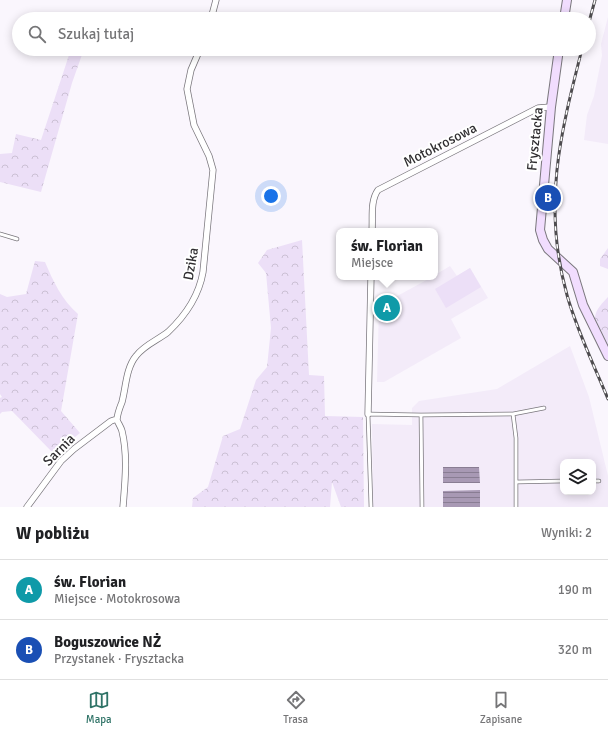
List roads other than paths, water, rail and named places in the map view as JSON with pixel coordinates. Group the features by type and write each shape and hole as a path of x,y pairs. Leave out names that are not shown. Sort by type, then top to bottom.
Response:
{"street":[{"path":"213,12 216,0"},
{"path":"565,12 567,0"},
{"name":"Dzika","path":"117,419 130,368 136,356 144,348 168,332 196,295 200,285 206,248 213,170 209,156 194,125 187,89 191,70 197,56"},
{"name":"Frysztacka","path":"559,56 551,107 540,230 548,249 573,272 583,304 608,356"},
{"name":"Motokrosowa","path":"372,228 373,201 378,190 538,108 551,107"},
{"path":"368,414 371,280"},
{"path":"117,419 122,430 125,454 126,476 124,507"},
{"name":"Sarnia","path":"27,507 61,461 74,449 111,421 117,419"}],"lane":[{"path":"0,234 17,239"},
{"path":"371,507 368,414 514,414 544,408"},
{"path":"514,414 516,438 516,507"},
{"path":"421,415 422,507"},
{"path":"516,482 560,482"}],"railway":[{"path":"592,12 595,0"},
{"path":"580,56 561,141 555,201 556,231 560,262 571,308 608,399"}],"place":[{"name":"Boguszowice NŻ","path":"548,198"},
{"name":"św. Florian","path":"387,308"}]}
